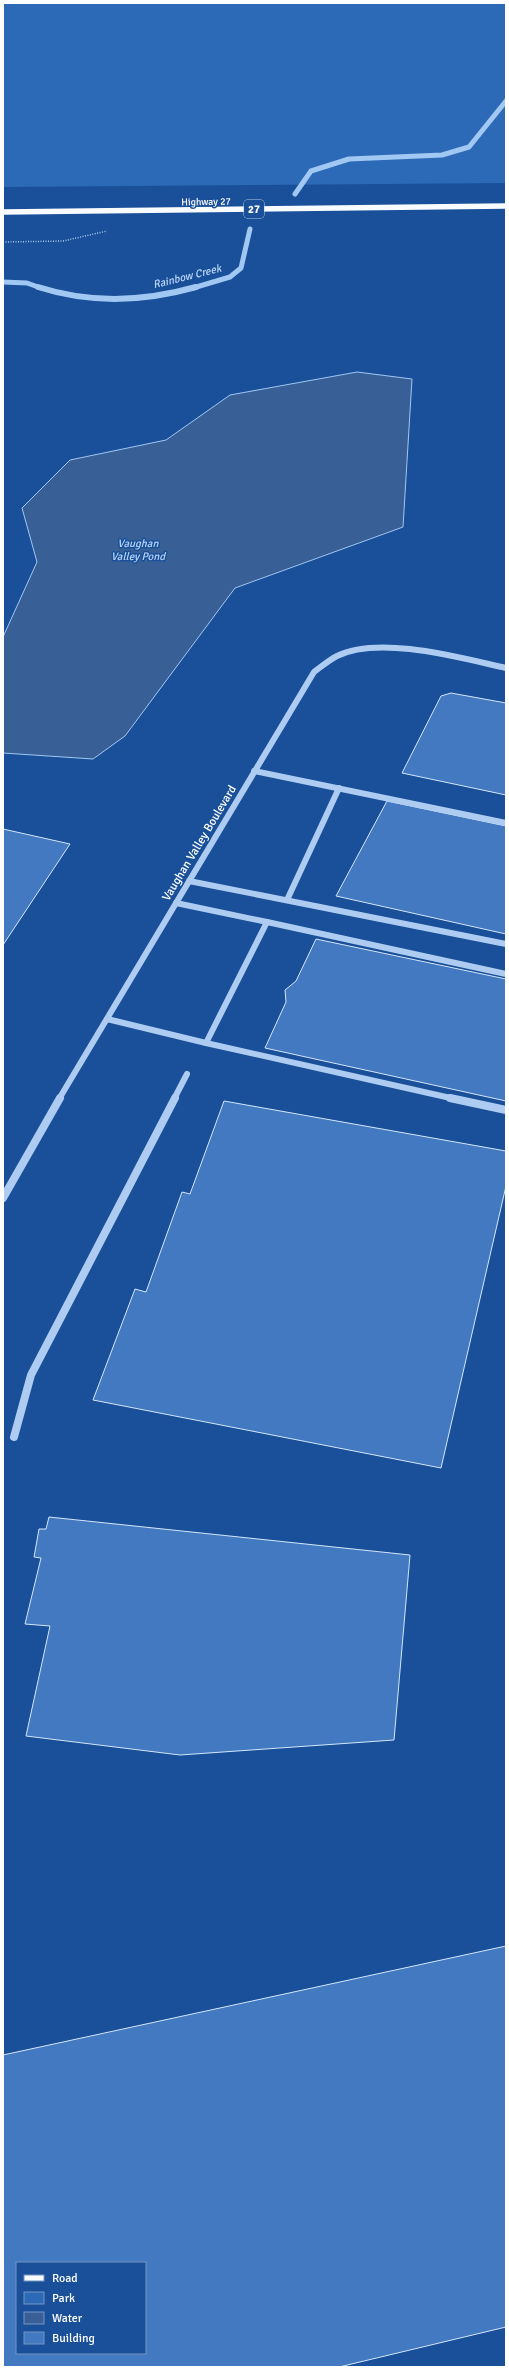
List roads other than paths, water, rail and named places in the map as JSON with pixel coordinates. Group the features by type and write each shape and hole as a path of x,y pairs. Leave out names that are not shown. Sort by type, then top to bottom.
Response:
{"main road":[{"name":"Highway 27","path":"3,212 506,206"}],"street":[{"name":"Vaughan Valley Boulevard","path":"3,1198 33,1142 314,672 338,656 359,650 383,647 448,656 506,668"},
{"path":"254,772 506,823"},
{"path":"287,900 339,788"},
{"path":"189,881 506,944"},
{"path":"176,903 506,974"},
{"path":"206,1043 267,922"},
{"path":"106,1019 206,1043 506,1110"},
{"path":"14,1437 30,1375 188,1074"}],"water":[{"name":"Vaughan Valley Pond","path":"357,372 412,379 403,527 235,588 125,736 93,759 3,753 3,637 37,562 22,508 70,460 166,440 230,395"}],"waterway":[{"name":"Rainbow Creek","path":"295,194 311,171 349,159 442,155 469,147 506,101"},
{"name":"Rainbow Creek","path":"193,288 230,277 241,268 250,229"},
{"name":"Rainbow Creek","path":"3,282 27,283 39,287"},
{"name":"Rainbow Creek","path":"39,287 78,296 117,299 156,296 196,287"}]}
